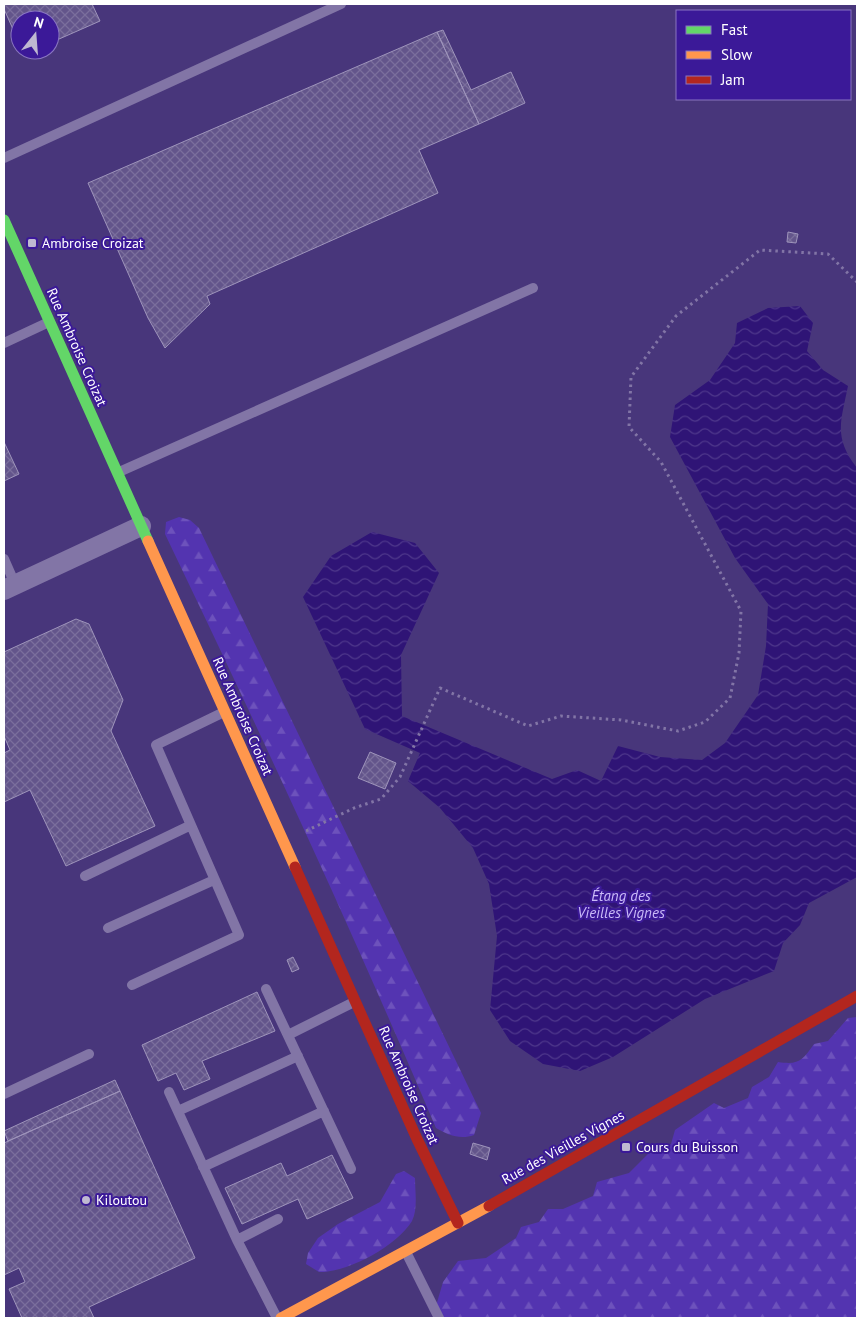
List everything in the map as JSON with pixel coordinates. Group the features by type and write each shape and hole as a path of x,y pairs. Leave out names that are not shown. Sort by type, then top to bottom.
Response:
{"street":[{"name":"Rue Ambroise Croizat","path":"4,220 355,1002 423,1152 458,1223"},
{"path":"10,587 141,526"},
{"name":"Rue des Vieilles Vignes","path":"281,1318 458,1223 857,996"}],"lane":[{"path":"4,158 341,4"},
{"path":"118,472 533,288"},
{"path":"4,343 50,322"},
{"path":"4,559 10,587"},
{"path":"132,985 239,935 189,826 156,745 224,711"},
{"path":"85,876 189,826"},
{"path":"108,928 214,880"},
{"path":"266,989 351,1169"},
{"path":"288,1035 355,1002"},
{"path":"4,1094 88,1054"},
{"path":"178,1112 298,1056"},
{"path":"169,1092 237,1240 276,1318"},
{"path":"204,1167 324,1111"},
{"path":"237,1240 278,1219"},
{"path":"406,1251 439,1318"}],"path":[{"path":"283,842 354,808 381,799 400,777 440,688 528,726 561,716 621,720 678,731 706,722 730,698 739,653 741,611 661,462 629,427 631,377 676,316 760,250 828,254 857,282"}],"green space":[{"path":"179,517 190,520 199,528 481,1113 474,1135 454,1136 436,1128 304,829 165,534 166,522"},
{"path":"857,1017 857,1318 444,1318 436,1306 443,1282 458,1261 486,1258 516,1238 521,1227 539,1222 548,1209 563,1209 593,1196 597,1182 629,1173 648,1154 671,1144 675,1130 714,1103 724,1108 748,1098 752,1087 769,1077 778,1062 791,1063 803,1058 814,1044 828,1041 848,1018"},
{"path":"404,1171 415,1178 415,1211 412,1221 395,1240 357,1263 343,1268 319,1272 306,1264 308,1253 318,1238 338,1224 380,1202 396,1174"}],"water":[{"name":"Étang des Vieilles Vignes","path":"800,306 813,323 807,351 823,370 848,386 841,419 842,438 849,457 857,468 857,877 809,903 800,925 783,943 774,971 705,999 613,1057 580,1071 543,1064 510,1041 490,1010 497,936 489,884 473,848 440,808 408,781 420,753 365,729 303,597 331,556 372,532 415,543 439,573 401,655 402,716 552,779 577,770 601,781 618,746 660,757 702,760 725,743 758,695 766,646 768,604 735,558 670,437 675,405 710,380 735,343 737,323 768,308"}],"building":[{"path":"4,4 92,4 100,21 60,39 60,10 10,10 10,22 4,9"},
{"path":"443,30 471,90 511,72 525,103 479,124 437,32"},
{"path":"437,32 479,124 419,150 438,193 207,296 210,304 165,348 148,318 88,183"},
{"path":"788,232 798,234 796,243 787,242"},
{"path":"4,442 19,474 4,481"},
{"path":"76,619 89,624 123,700 111,731 155,826 66,866 30,790 4,802 4,753 10,750 4,736 4,652"},
{"path":"370,752 396,763 385,789 358,778"},
{"path":"293,957 299,969 292,972 287,960"},
{"path":"257,992 275,1031 202,1061 210,1079 184,1090 176,1073 158,1081 142,1045"},
{"path":"115,1080 120,1091 8,1141 4,1131"},
{"name":"Kiloutou","path":"120,1091 195,1258 89,1307 94,1318 22,1318 9,1289 25,1282 19,1268 4,1275 4,1143"},
{"path":"473,1143 490,1148 487,1160 470,1154"},
{"path":"332,1155 353,1198 307,1219 298,1199 242,1224 225,1188 281,1163 287,1176"}],"traffic: fast":[{"path":"4,220 148,541"}],"traffic: slow":[{"path":"148,541 295,867"},
{"path":"281,1318 489,1206"}],"traffic: jam":[{"path":"295,867 417,1139 458,1223"},
{"path":"489,1206 857,996"}],"place":[{"name":"Ambroise Croizat","path":"32,243"},
{"name":"Cours du Buisson","path":"626,1147"},
{"name":"Kiloutou","path":"86,1200"}]}
